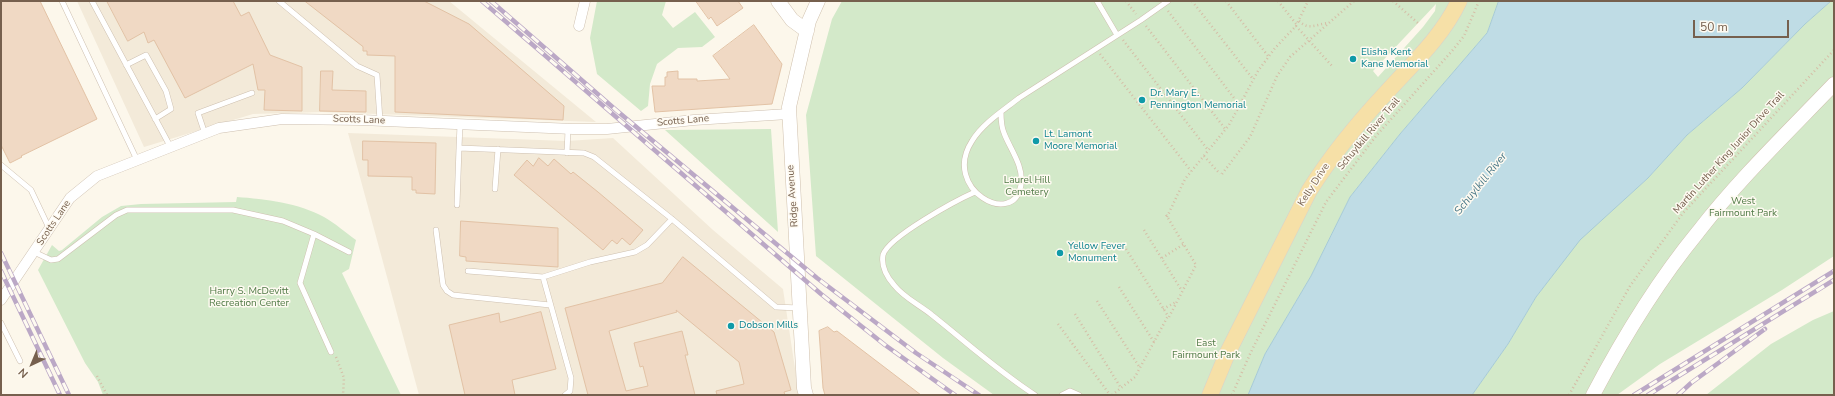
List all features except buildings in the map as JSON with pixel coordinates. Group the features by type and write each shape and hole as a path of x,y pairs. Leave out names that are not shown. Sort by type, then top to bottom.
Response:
{"main road":[{"path":"778,1 792,20 806,31"},
{"name":"Ridge Avenue","path":"806,395 799,308 788,114 806,31 818,1"},
{"name":"Kelly Drive","path":"1210,395 1227,354 1309,191 1322,171 1359,123 1440,34 1459,1"},
{"path":"1593,395 1634,322 1698,231 1751,171 1834,84"}],"street":[{"path":"579,26 585,1"},
{"name":"Scotts Lane","path":"1,300 70,198 80,188 97,176 219,128 282,119 607,129 694,120 788,114"}],"lane":[{"path":"62,1 137,160"},
{"path":"92,1 170,146"},
{"path":"279,1 357,66 377,75 380,121"},
{"path":"1097,1 1118,35"},
{"path":"1001,112 1004,132 1020,171 1020,188 1012,200 1002,204 997,204 985,200 975,192 968,182 964,170 967,150 977,135 1001,112 1026,93 1118,35 1168,1"},
{"path":"126,65 146,55 166,91 171,109 155,119"},
{"path":"205,134 198,113 252,93"},
{"path":"457,205 460,124"},
{"path":"567,152 568,129"},
{"path":"459,148 584,153 594,157 672,218 776,307 799,308"},
{"path":"495,188 498,149"},
{"path":"1,165 31,190 49,229"},
{"path":"975,192 938,212 890,244 883,255 884,270 898,290 929,312 995,367 1035,395"},
{"path":"34,252 51,260 58,259 116,215 127,210 233,210 283,221 314,234 349,252"},
{"path":"468,271 543,277 590,262 635,252 647,245 672,218"},
{"path":"436,230 443,285 447,291 453,295 550,305"},
{"path":"314,234 300,283 332,352"},
{"path":"543,277 571,378 570,391 565,395"},
{"path":"1,323 20,361"},
{"path":"1062,395 1070,391 1080,395"}],"path":[{"path":"1126,1 1226,130"},
{"path":"1192,1 1253,79"},
{"path":"1226,1 1268,56"},
{"path":"1278,1 1308,40 1332,66"},
{"path":"1167,217 1180,187 1191,171 1226,130 1253,79 1268,56 1299,21 1308,1"},
{"path":"1204,156 1221,174 1250,137 1281,70 1295,52 1354,1"},
{"path":"1393,1 1419,24"},
{"name":"Schuylkill River Trail","path":"1232,395 1250,354 1326,202 1376,136 1464,36 1479,1"},
{"path":"1163,5 1240,106"},
{"path":"1299,21 1306,26 1312,27 1328,23"},
{"path":"1118,35 1208,150"},
{"path":"1096,49 1191,171"},
{"name":"Martin Luther King Junior Drive Trail","path":"1569,395 1630,286 1683,213 1834,50"},
{"path":"1058,324 1111,395 1133,379 1168,316 1169,317 1196,265 1164,213"},
{"path":"1144,230 1182,292"},
{"path":"1162,258 1184,244"},
{"path":"1126,249 1168,316"},
{"path":"1119,287 1154,342"},
{"path":"1097,301 1140,368"},
{"path":"1163,309 1177,302"},
{"path":"1075,314 1121,388"},
{"path":"332,352 337,359 344,378 343,395"},
{"path":"97,376 106,395"}],"shaded area":[{"path":"77,1 449,1 596,122 322,112 253,114 144,147"},
{"name":"Dobson Mills","path":"348,133 567,141 613,138 713,230 783,289 799,395 419,395"}],"green space":[{"path":"597,1 666,1 662,15 673,28 695,12 715,37 702,47 678,48 657,64 650,84 648,106 641,111 597,74 590,38"},
{"name":"Laurel Hill Cemetery","path":"842,1 1499,1 1487,33 1400,134 1350,197 1311,276 1265,354 1248,395 994,395 943,358 816,256 806,115 832,19","holes":["1436,4 1435,11 1423,27 1378,77 1373,71"]},
{"name":"West Fairmount Park","path":"1831,1 1834,1 1834,256 1782,290 1660,364 1617,395 1472,395 1508,344 1536,297 1580,239 1648,178 1687,135 1742,88 1805,24"},
{"path":"771,129 778,232 665,130"},
{"name":"Harry S. McDevitt Recreation Center","path":"237,197 259,199 304,208 328,219 356,240 349,269 342,273 401,395 103,395 98,382 85,363 38,270 52,245 59,251 62,250 102,217 121,206 141,204 236,202"},
{"path":"1834,311 1834,395 1706,395 1771,344 1813,320"}],"water":[{"name":"Schuylkill River","path":"1499,1 1831,1 1805,24 1742,88 1687,135 1648,178 1580,240 1536,297 1508,344 1472,395 1248,395 1265,354 1311,276 1350,197 1400,134 1487,33"}],"railway":[{"path":"482,1 821,294 885,345 955,395"},
{"path":"491,1 616,110 817,278 916,353 979,395"},
{"path":"1,253 69,395"},
{"path":"1,271 60,395"},
{"path":"1634,395 1834,271"},
{"path":"1648,395 1834,280"},
{"path":"1678,395 1691,383 1765,329"}],"place":[{"name":"Elisha Kent Kane Memorial","path":"1353,59"},
{"name":"Dr. Mary E. Pennington Memorial","path":"1142,100"},
{"name":"Lt. Lamont Moore Memorial","path":"1036,141"},
{"name":"Yellow Fever Monument","path":"1060,253"},
{"name":"Dobson Mills","path":"731,326"}],"park label":[{"name":"East Fairmount Park","path":"1206,350"}]}
